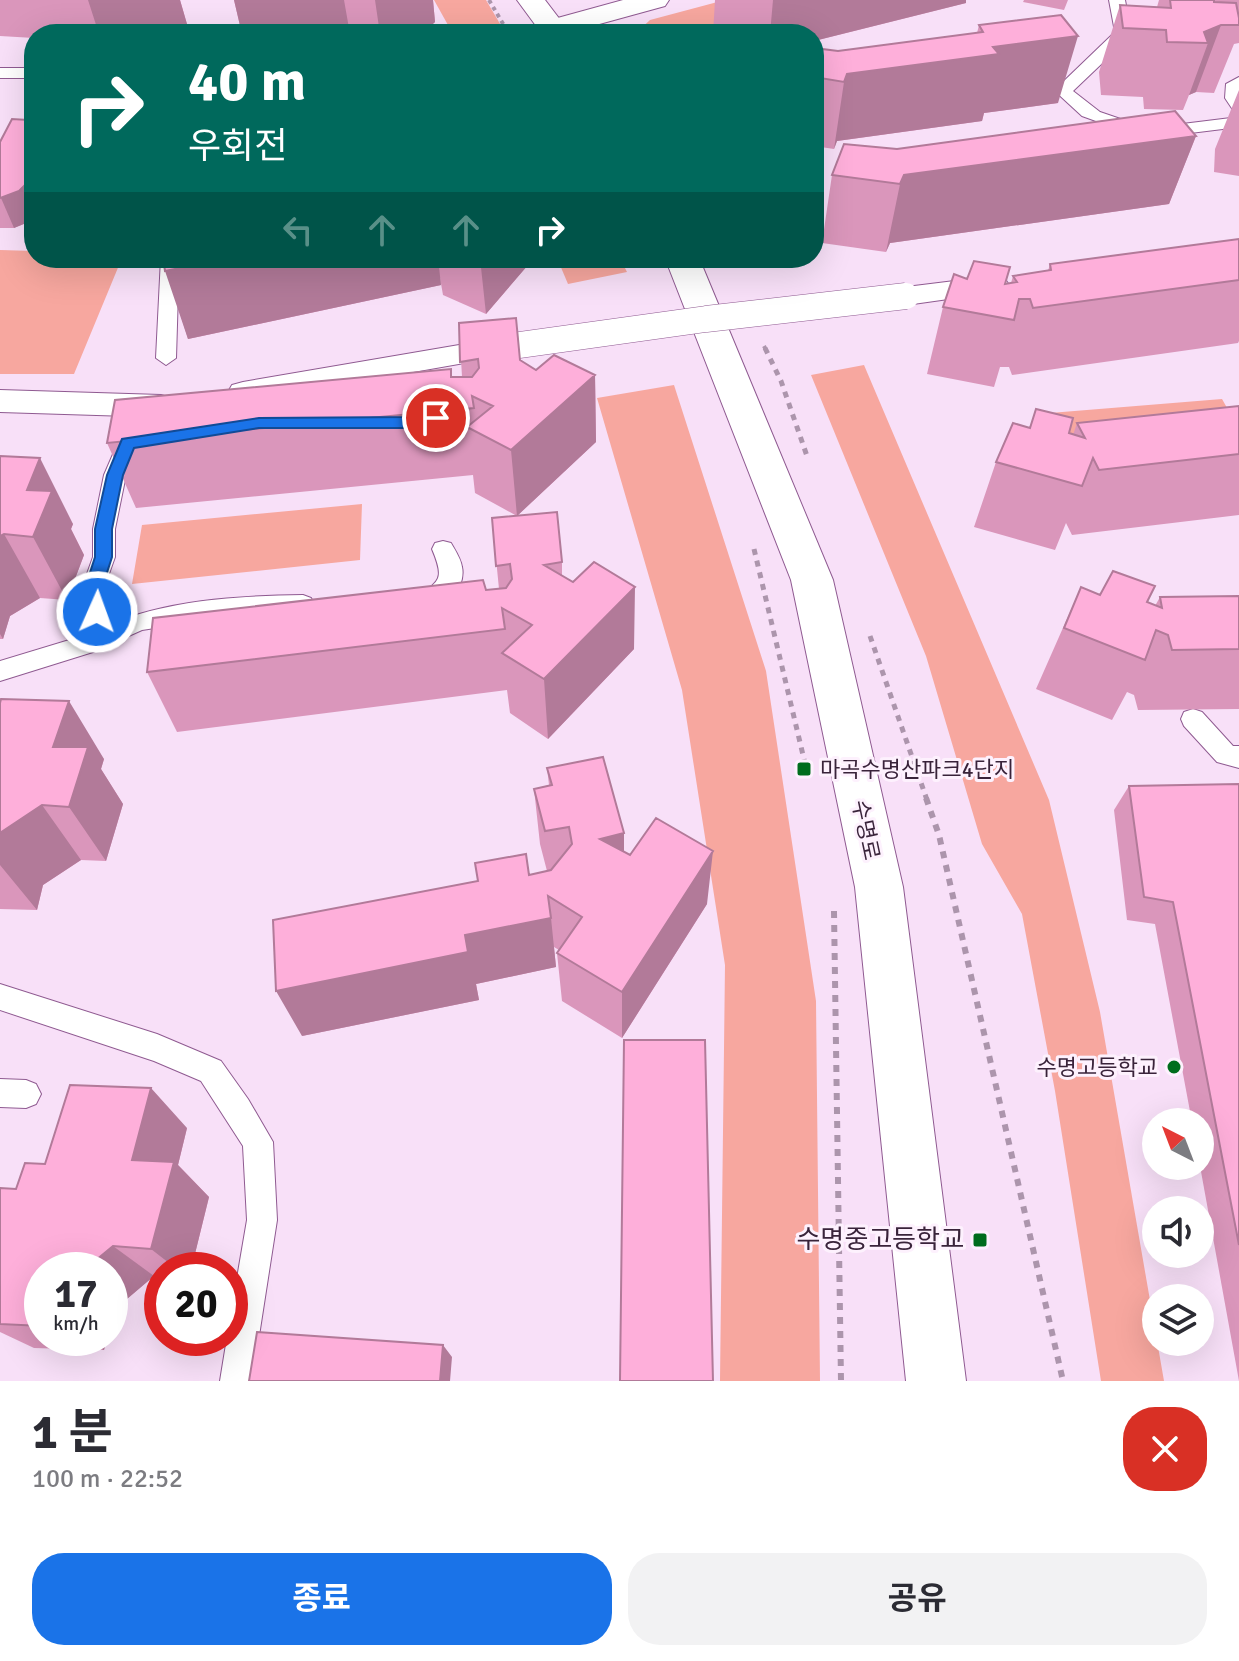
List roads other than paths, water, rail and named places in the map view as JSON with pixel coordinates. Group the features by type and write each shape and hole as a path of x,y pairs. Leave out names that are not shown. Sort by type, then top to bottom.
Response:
{"main road":[{"path":"531,0 550,24"},
{"path":"578,24 655,0"},
{"name":"수명로","path":"687,268 812,580 879,887 936,1381"}],"street":[{"path":"222,396 506,347 706,319 1016,282"},
{"path":"0,401 159,406 191,401"}],"lane":[{"path":"1064,91 1086,67 1110,51 1123,32 1117,0"},
{"path":"1017,63 1031,65 1051,76 1085,110 1106,122 1145,133"},
{"path":"0,73 24,73"},
{"path":"1239,82 1234,84 1233,98 1239,106"},
{"path":"0,88 24,89"},
{"path":"1120,143 1145,133 1239,122"},
{"path":"166,358 170,268"},
{"path":"85,645 97,612 94,585 104,557 104,529 115,475 127,443 157,438"},
{"path":"403,612 428,606 449,587 452,569 443,549"},
{"path":"0,671 85,645 139,621 246,605 329,605"},
{"path":"1193,719 1226,755 1239,757"},
{"path":"0,997 157,1048 211,1071 238,1109 258,1142 262,1220 236,1381"}],"place":[{"name":"마곡수명산파크4단지","path":"804,769"},
{"name":"수명고등학교","path":"1174,1067"},
{"name":"수명중고등학교","path":"980,1240"}]}
